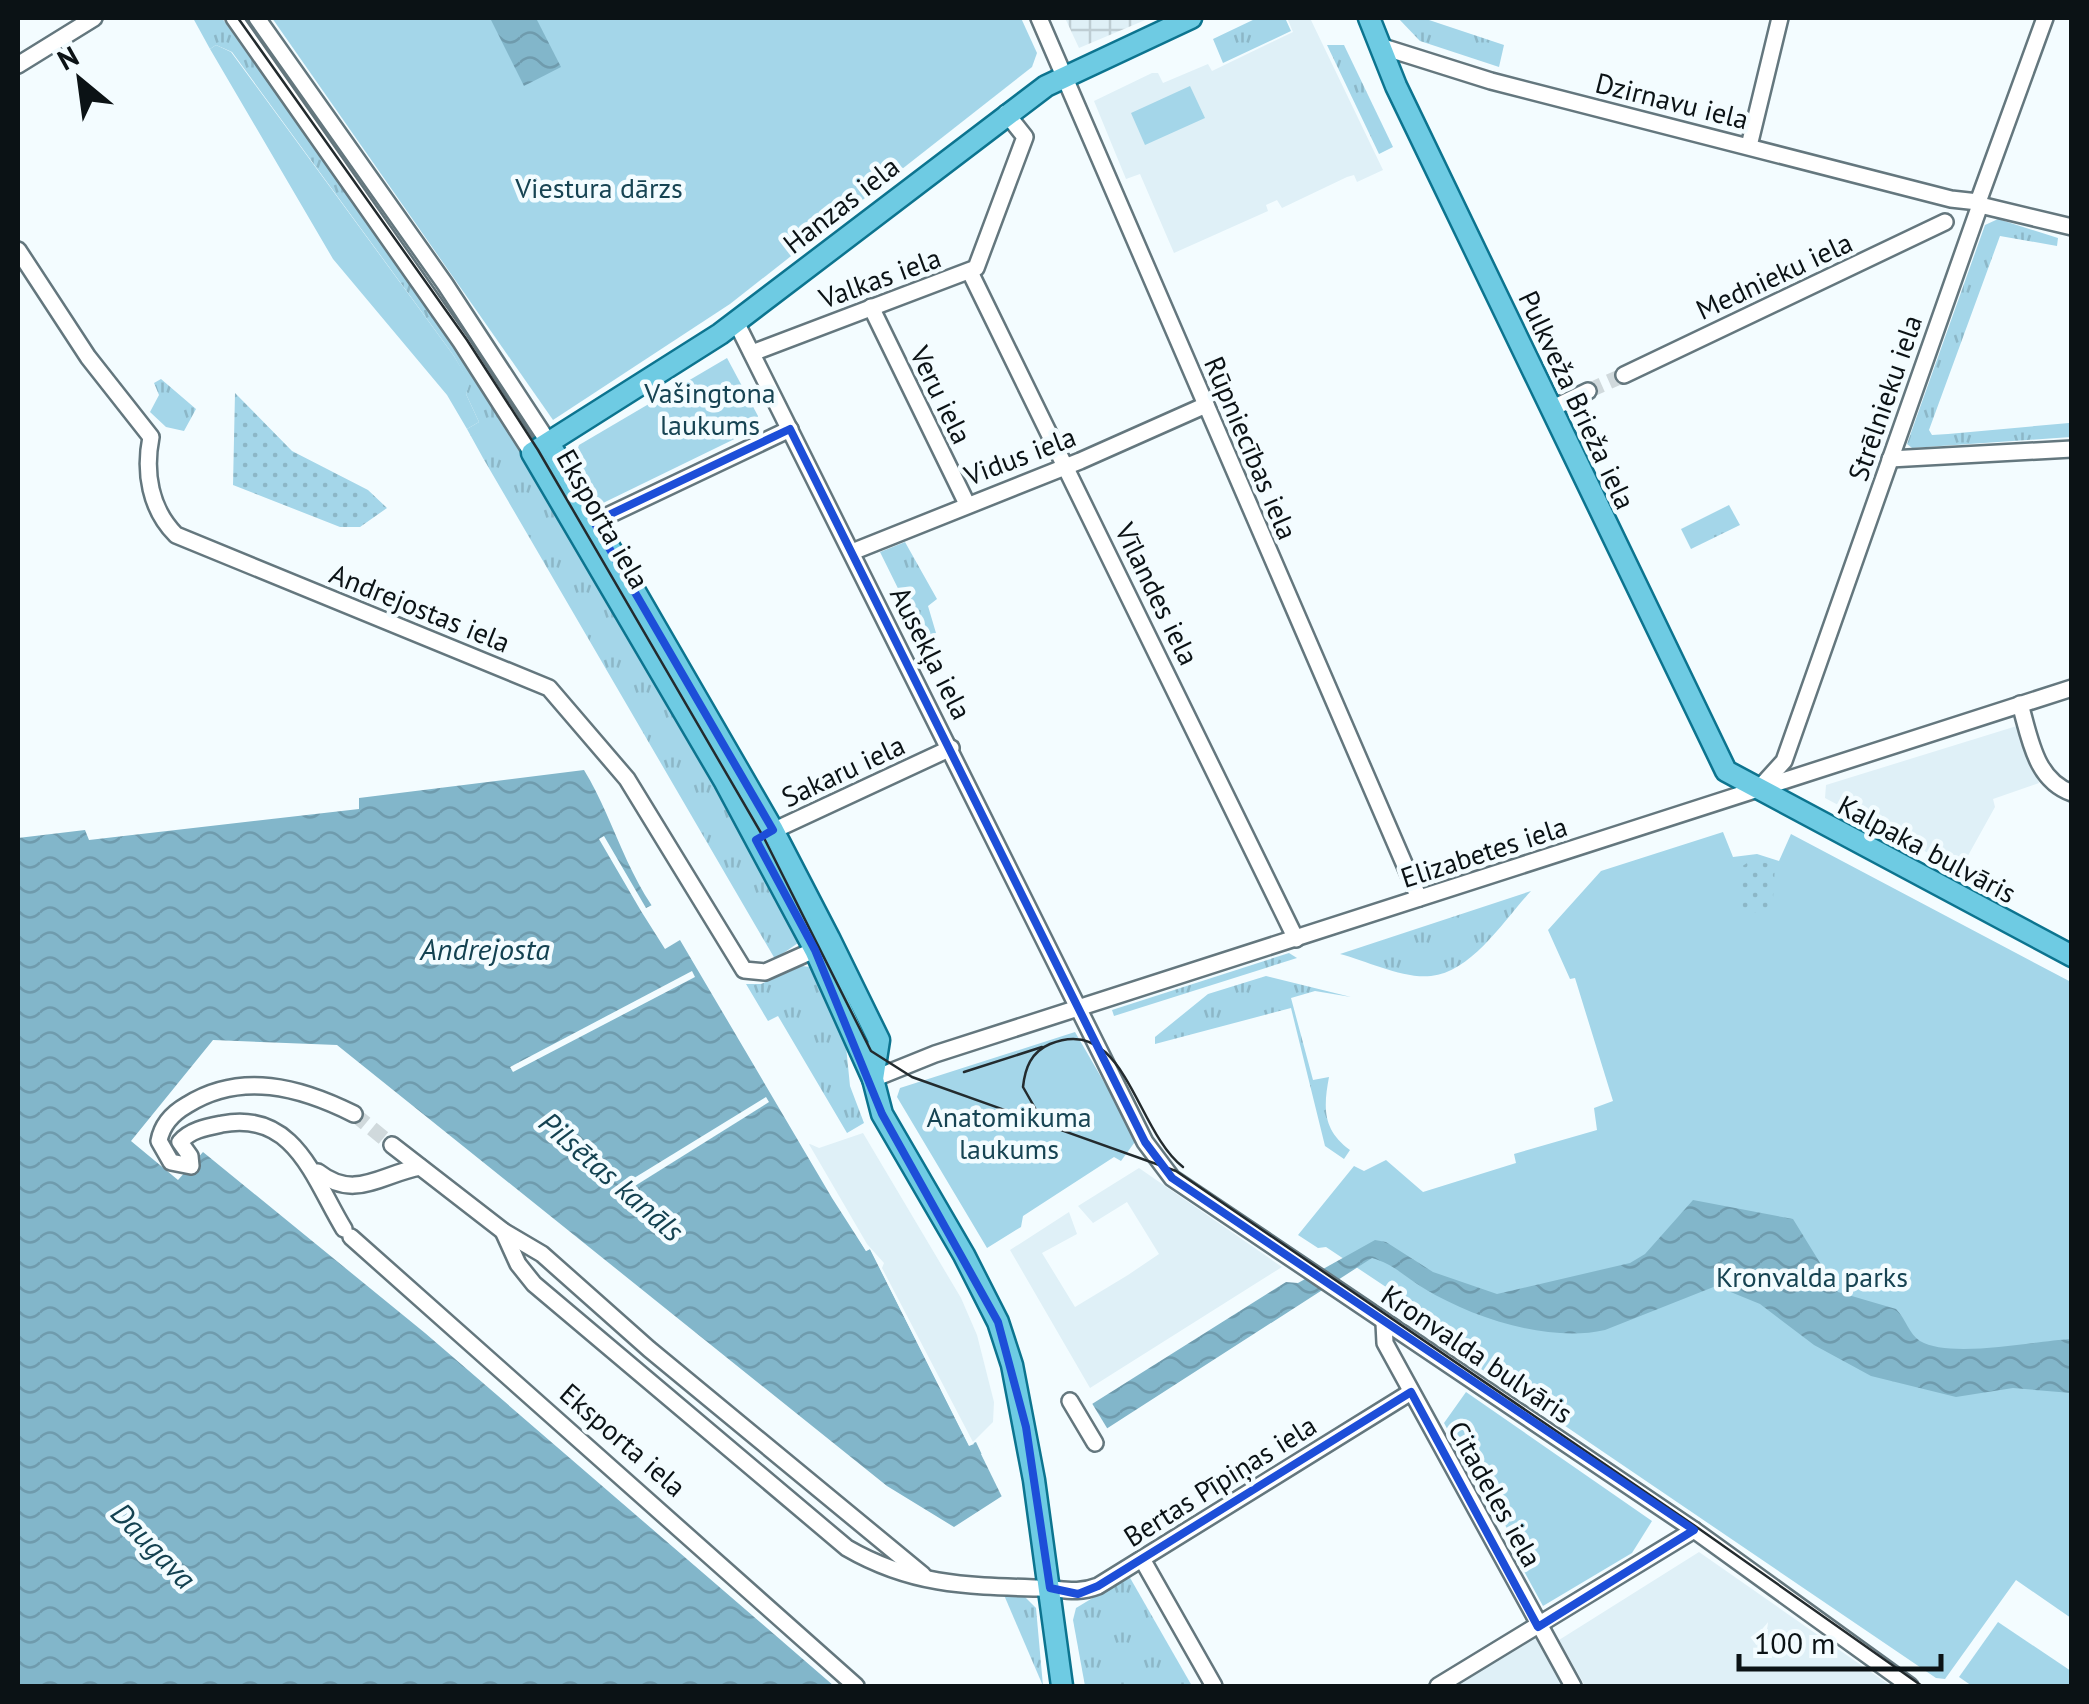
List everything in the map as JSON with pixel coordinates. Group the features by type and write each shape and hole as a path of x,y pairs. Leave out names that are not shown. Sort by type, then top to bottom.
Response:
{"main road":[{"name":"Hanzas iela","path":"541,448 736,322 1006,113 1063,75 1192,18"},
{"name":"Pulkveža Brieža iela","path":"1369,18 1396,86 1720,764 1758,789"},
{"name":"Eksporta iela","path":"541,448 878,1040 873,1079"},
{"name":"Kalpaka bulvāris","path":"1758,789 2072,956"},
{"name":"Eksporta iela","path":"823,946 873,1079 876,1099 998,1322 1026,1427 1062,1686"}],"street":[{"path":"18,64 94,18"},
{"name":"Eksporta iela","path":"234,18 461,342 541,448"},
{"name":"Eksporta iela","path":"257,18 435,270 541,448"},
{"name":"Rūpniecības iela","path":"1038,18 1419,898"},
{"path":"1749,146 1780,18"},
{"name":"Strēlnieku iela","path":"1758,789 1784,761 2045,18"},
{"name":"Dzirnavu iela","path":"1383,47 1490,81 2072,227"},
{"name":"Valkas iela","path":"752,353 970,272 982,260 1025,137 1006,113"},
{"path":"1951,199 1946,222 1968,231"},
{"name":"Mednieku iela","path":"1624,374 1946,222"},
{"name":"Andrejostas iela","path":"18,250 88,358 151,437 149,480 158,507 176,534 550,688 627,780 744,970 764,972 823,946"},
{"name":"Vīlandes iela","path":"970,272 1296,939"},
{"name":"Veru iela","path":"871,307 967,504"},
{"name":"Ausekļa iela","path":"736,322 1080,1007"},
{"path":"1551,409 1588,392"},
{"name":"Vidus iela","path":"852,552 1206,405"},
{"path":"586,526 790,429"},
{"path":"1890,459 2072,449"},
{"name":"Elizabetes iela","path":"873,1079 910,1062 2072,688"},
{"path":"2020,704 2041,770 2048,780 2072,794"},
{"name":"Sakaru iela","path":"764,835 951,748"},
{"name":"Kronvalda bulvāris","path":"1080,1007 1145,1142 1172,1178 1694,1530 1910,1686"},
{"path":"878,1040 894,1056 910,1062"},
{"path":"354,1114 318,1098 245,1084 200,1097 182,1108 160,1131 158,1141 171,1162 191,1166 181,1139 219,1124 256,1122 273,1128 311,1166 338,1185 354,1188 420,1167"},
{"path":"392,1144 504,1232 542,1254 824,1496 931,1579"},
{"name":"Eksporta iela","path":"311,1166 347,1233 856,1686"},
{"name":"Bertas Pīpiņas iela","path":"504,1232 518,1264 534,1284 811,1520 880,1568 966,1588 1050,1588 1078,1594 1142,1559 1411,1392"},
{"name":"Citadeles iela","path":"1384,1323 1382,1337 1574,1686"},
{"path":"1070,1401 1095,1443"},
{"path":"1438,1686 1694,1530"},
{"path":"1142,1559 1214,1686"}],"highlighted area":[{"path":"790,429 1145,1142 1172,1178 1694,1530 1538,1627 1411,1392 1098,1586 1078,1594 1050,1588 1026,1427 998,1322 882,1114 815,950 756,840 773,830 594,522"}],"shaded area":[{"path":"1065,18 1150,18 1079,48"},
{"path":"1310,18 1383,170 1357,182 1354,175 1347,177 1282,208 1277,200 1266,205 1268,211 1174,253 1140,174 1126,179 1094,101 1152,73 1158,73 1163,83 1208,64 1212,71 1293,32 1288,20"},
{"path":"2020,725 2039,783 1993,799 1995,807 1960,870 1825,798 1826,785"},
{"path":"863,1133 961,1298 977,1335 994,1402 993,1422 969,1446 804,1147 810,1144 819,1148"},
{"path":"1139,1168 1282,1267 1090,1388 1010,1250 1069,1212 1077,1234 1042,1253 1075,1307 1128,1275 1159,1254 1127,1202 1093,1223 1078,1206"},
{"path":"1699,1552 1891,1686 1585,1686 1559,1640"},
{"path":"1535,1637 1565,1686 1453,1686"}],"green space":[{"path":"193,18 222,18 458,349 715,776 798,943 775,959 467,429 479,422 466,394 469,383 454,356 232,52 216,45 210,49"},
{"name":"Viestura dārzs","path":"272,18 1021,18 1037,53 1032,67 730,304 553,420"},
{"path":"1257,18 1292,18 1286,20 1291,31 1223,63 1213,39"},
{"path":"1398,18 1423,18 1504,45 1499,67 1420,41"},
{"path":"216,45 231,52 454,356 470,383 466,394 479,422 467,429 447,395 333,259 210,49"},
{"path":"1327,45 1344,45 1393,147 1379,154"},
{"path":"1190,86 1205,118 1145,145 1131,113"},
{"path":"1998,219 2058,238 2057,246 2000,236 1929,430 1932,435 2069,423 2071,437 1912,448 1907,444 1985,225"},
{"name":"Vašingtona laukums","path":"727,358 758,416 755,429 601,504 591,499 572,465 579,445"},
{"path":"161,379 196,409 184,431 166,427 150,412 159,395 154,383"},
{"path":"235,393 292,451 368,490 387,508 360,527 340,527 233,485"},
{"path":"1729,505 1740,525 1691,549 1681,529"},
{"path":"905,542 937,599 928,606 936,633 923,639 880,552"},
{"name":"Kronvalda parks","path":"1723,832 1733,857 1757,854 1779,861 1791,834 2071,982 2071,1618 2016,1580 1945,1679 1936,1678 1465,1358 1419,1309 1326,1247 1318,1248 1298,1235 1354,1166 1364,1171 1386,1160 1423,1192 1516,1163 1514,1154 1597,1130 1594,1108 1613,1101 1575,978 1570,979 1548,930 1601,871"},
{"path":"1753,859 1775,866 1772,914 1737,911 1741,867"},
{"path":"1531,891 1487,943 1446,972 1409,975 1340,954"},
{"path":"1289,953 1297,958 1114,1016 1112,1010"},
{"path":"802,966 810,967 846,1046 850,1086 864,1123 847,1133 778,1016 768,1021 746,984 761,984"},
{"path":"1266,976 1351,997 1315,991 1291,998 1313,1080 1329,1077 1327,1118 1334,1135 1350,1150 1344,1159 1325,1146 1291,1008 1155,1044 1155,1037 1208,994"},
{"name":"Anatomikuma laukums","path":"1075,1032 1137,1139 1121,1161 1114,1157 1023,1216 1021,1227 987,1248 897,1097 900,1088"},
{"path":"1466,1392 1652,1521 1632,1553 1543,1606 1520,1564 1527,1556 1515,1544 1494,1504 1487,1503 1444,1423"},
{"path":"1129,1576 1192,1686 1085,1686 1073,1620 1076,1608"},
{"path":"1004,1595 1023,1595 1036,1608 1043,1686"},
{"path":"1998,1622 2071,1671 2071,1686 1972,1686 1959,1677"}],"water":[{"path":"490,18 536,18 561,67 524,86"},
{"path":"584,770 639,884 667,924 685,941 866,1251 870,1249 969,1445 976,1442 984,1459 1092,1404 1286,1282 1298,1283 1375,1240 1386,1242 1433,1272 1497,1294 1630,1263 1645,1254 1693,1200 1793,1219 1838,1292 1896,1309 1920,1341 1951,1349 1971,1349 2071,1339 2071,1393 2013,1388 1956,1397 1871,1376 1814,1345 1760,1304 1716,1286 1605,1330 1536,1330 1488,1318 1444,1300 1372,1258 954,1527 887,1486 337,1045 213,1040 131,1141 178,1180 203,1152 425,1333 834,1686 18,1686 18,838 85,830 89,840 359,809 359,798"}],"pier":[{"path":"604,836 646,908 658,902 669,923 689,938 867,1244 884,1263 882,1268 974,1444 969,1446 870,1249 866,1251 832,1198 680,940 665,949 599,839"},
{"path":"692,971 695,977 513,1072 510,1067"},
{"path":"766,1097 769,1102 630,1189 626,1183"},
{"path":"1090,1400 1110,1433 1003,1499 981,1454"}],"tunnel":[{"path":"1588,391 1624,375"},
{"path":"354,1114 392,1145"}],"tram line":[{"path":"238,18 467,340 538,450 764,838 871,1051 912,1077 1176,1171 1922,1686"},
{"path":"1044,1124 1023,1087 1030,1061 1050,1044 1075,1039 1096,1045 1127,1080 1167,1150 1183,1167"},
{"path":"964,1072 1042,1047"}],"water label":[{"name":"Andrejosta","path":"485,950"},
{"name":"Pilsētas kanāls","path":"611,1177"},
{"name":"Daugava","path":"153,1546"}]}
